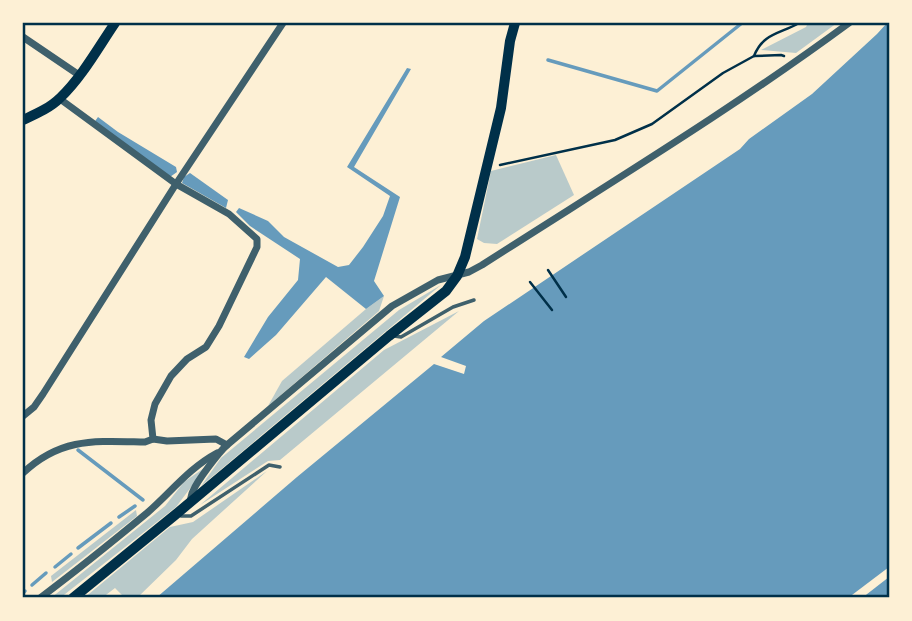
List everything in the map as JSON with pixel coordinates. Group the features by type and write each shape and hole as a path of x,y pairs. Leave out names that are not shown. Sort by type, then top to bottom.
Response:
{"main road":[{"path":"23,120 60,99 115,23"},
{"path":"73,598 175,516 389,335 446,291 457,276 465,257 501,108 515,23"}],"street":[{"path":"23,416 43,394 176,184 283,23"},
{"path":"40,598 147,513 182,479 218,453 392,306 438,280 469,272 482,265 750,94 849,23"},
{"path":"23,37 79,75"},
{"path":"60,99 176,184 229,214 257,239 257,247 219,326 206,347 187,359 171,376 155,404 151,420 153,439"},
{"path":"23,473 37,460 64,447 91,441 216,439 227,445"},
{"path":"189,503 193,490 218,453"}],"lane":[{"path":"389,335 401,337 453,307 474,300"},
{"path":"175,516 191,516 269,465 280,467"}],"path":[{"path":"754,56 765,39 799,23"},
{"path":"487,165 498,165 615,140 652,124 723,73 754,56 780,55 797,61"},
{"path":"548,270 566,297"},
{"path":"530,282 552,310"}],"shaded area":[{"path":"808,23 837,23 796,53 761,50 806,27"},
{"path":"556,155 574,195 497,244 484,243 477,239 491,171"},
{"path":"441,285 201,486 221,458 399,310"},
{"path":"384,296 379,311 268,406 282,381"},
{"path":"459,311 280,460 268,461 200,505 384,350"},
{"path":"207,466 176,507 60,598 51,598 165,506 184,482"},
{"path":"267,471 192,539 176,560 137,598 125,598 115,588 102,598 84,598 170,527 193,522"},
{"path":"136,510 137,516 52,582 51,576"}],"water":[{"path":"887,23 889,598 156,598 434,364 464,374 466,366 441,357 484,321 740,149 749,139 812,94"},
{"path":"407,68 411,69 354,167 400,197 374,281 384,296 366,309 326,277 276,335 249,359 244,357 268,317 298,280 300,259 250,226 236,212 239,208 268,221 284,237 338,267 349,265 383,216 390,196 347,167"},
{"path":"98,117 176,167 177,172 170,177 93,124"},
{"path":"190,173 228,200 226,208 182,183 184,177"}],"pier":[{"path":"889,567 889,577 862,598 848,598"}],"waterway":[{"path":"548,60 657,91 742,23"},
{"path":"78,450 143,500"},
{"path":"119,517 135,506"},
{"path":"78,548 111,523"},
{"path":"55,567 71,554"},
{"path":"32,585 46,573"}]}
